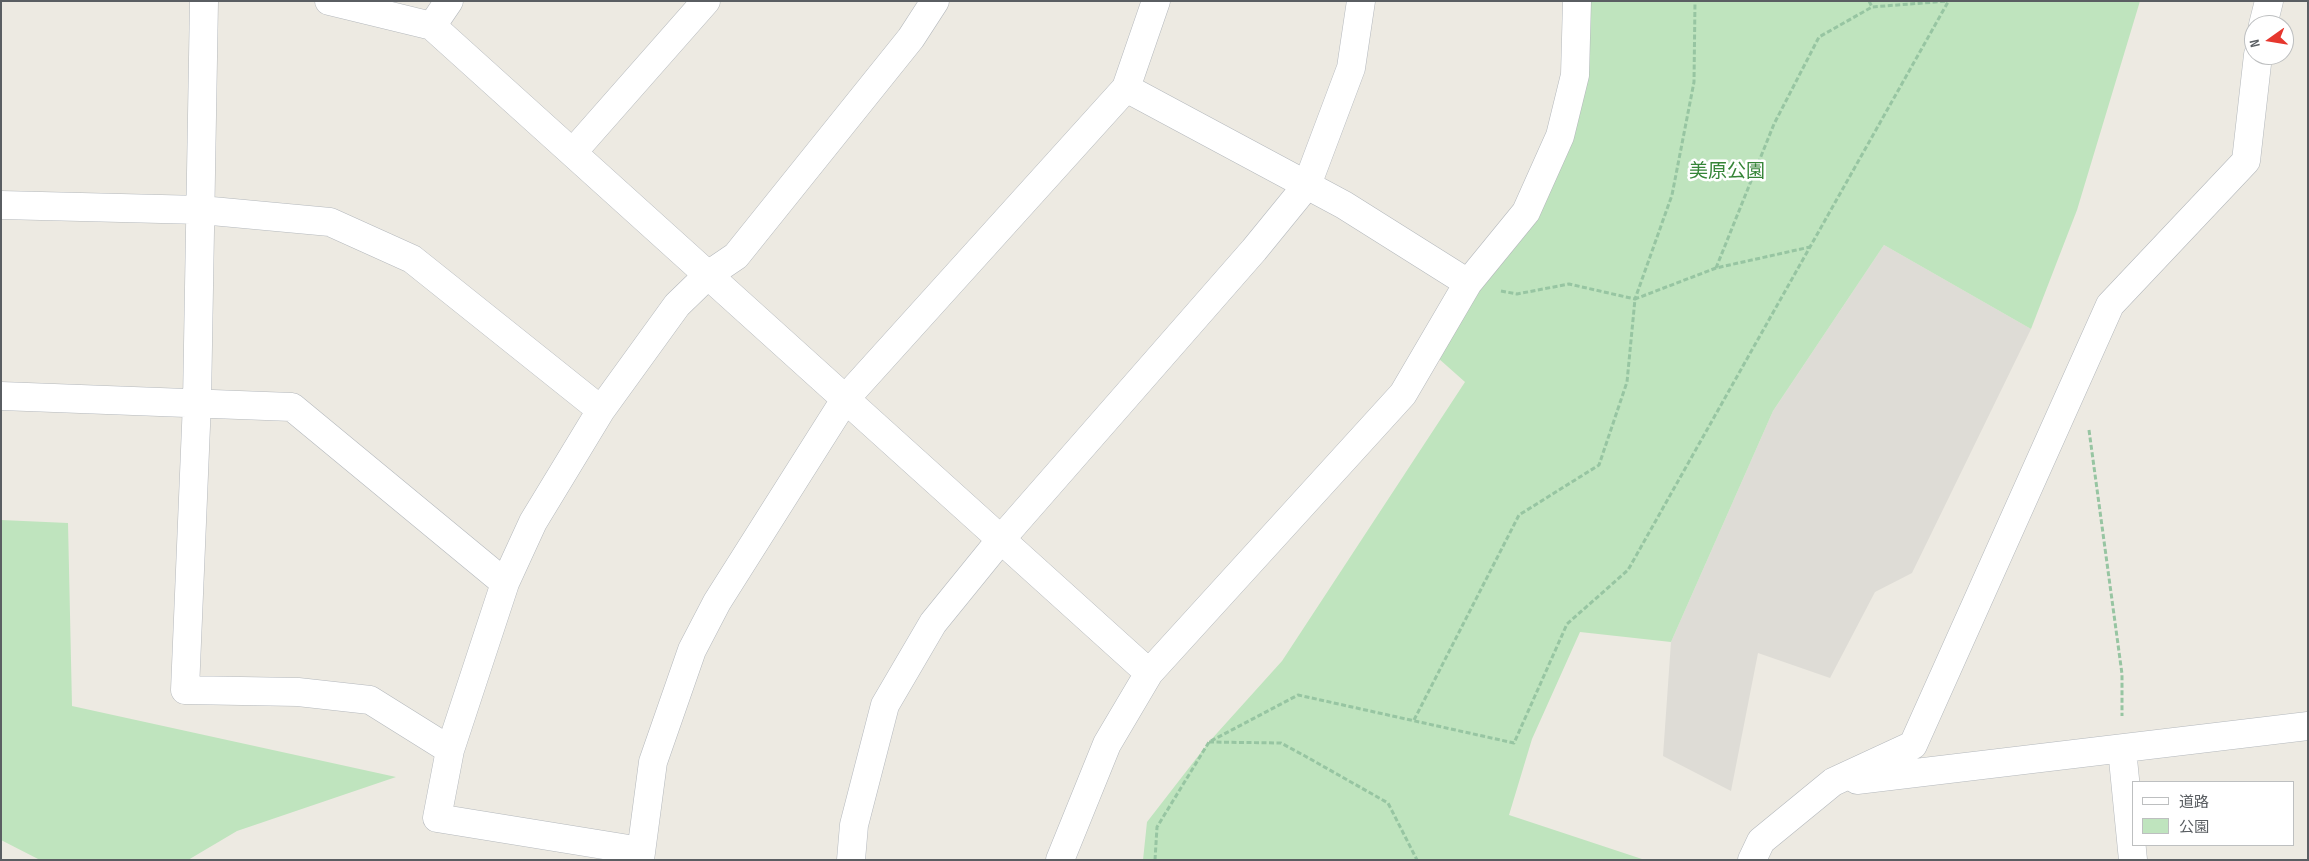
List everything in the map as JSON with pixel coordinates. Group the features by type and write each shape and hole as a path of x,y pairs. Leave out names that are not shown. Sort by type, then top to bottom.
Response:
{"street":[{"path":"204,1 197,402 185,690 298,692 370,700 450,750"},
{"path":"329,1 432,26 1002,538 1149,673"},
{"path":"432,26 449,1"},
{"path":"573,152 706,1"},
{"path":"935,1 911,38 736,256 708,275 677,305 601,410 533,522 505,583 450,750 437,818 641,856 653,762 692,650 716,602 846,398 1126,88 1156,1"},
{"path":"851,860 854,825 885,705 933,623 1002,538 1254,250 1307,185 1351,68 1361,1"},
{"path":"1060,860 1107,744 1149,673 1403,394 1468,283 1526,212 1560,136 1575,75 1577,1"},
{"path":"2266,15 2270,1"},
{"path":"1752,860 1761,841 1833,782 1913,745 2110,306 2246,161 2257,65"},
{"path":"1126,88 1307,185 1468,283"},
{"path":"1,205 201,210 330,222 412,259 601,410"},
{"path":"1,396 292,407 505,583"},
{"path":"1833,782 2308,726"},
{"path":"2122,749 2133,860"}],"path":[{"path":"1414,720 1519,515 1599,465 1627,382 1634,299 1672,195 1694,82 1695,1"},
{"path":"1869,1 1872,7"},
{"path":"1716,268 1774,124 1819,37 1872,7 1948,2"},
{"path":"1155,860 1157,827 1209,742 1298,695 1514,743 1567,624 1628,570 1948,2"},
{"path":"1468,283 1517,294 1569,284 1634,299 1716,268 1810,247"},
{"path":"2064,407 2088,422 2122,674 2122,749"},
{"path":"1209,742 1281,743 1305,756 1388,804 1417,860"}],"shaded area":[{"path":"1884,245 2031,329 1912,573 1875,592 1830,678 1758,653 1731,791 1663,756 1671,642 1773,411"}],"green space":[{"name":"美原公園","path":"1577,1 2140,1 2077,210 2031,329 1884,245 1773,411 1671,642 1580,632 1532,739 1509,815 1645,860 1143,860 1147,822 1209,742 1282,661 1465,382 1429,350 1560,136"},
{"path":"1,520 68,523 72,706 396,777 237,831 188,860 40,860 1,840"}]}
